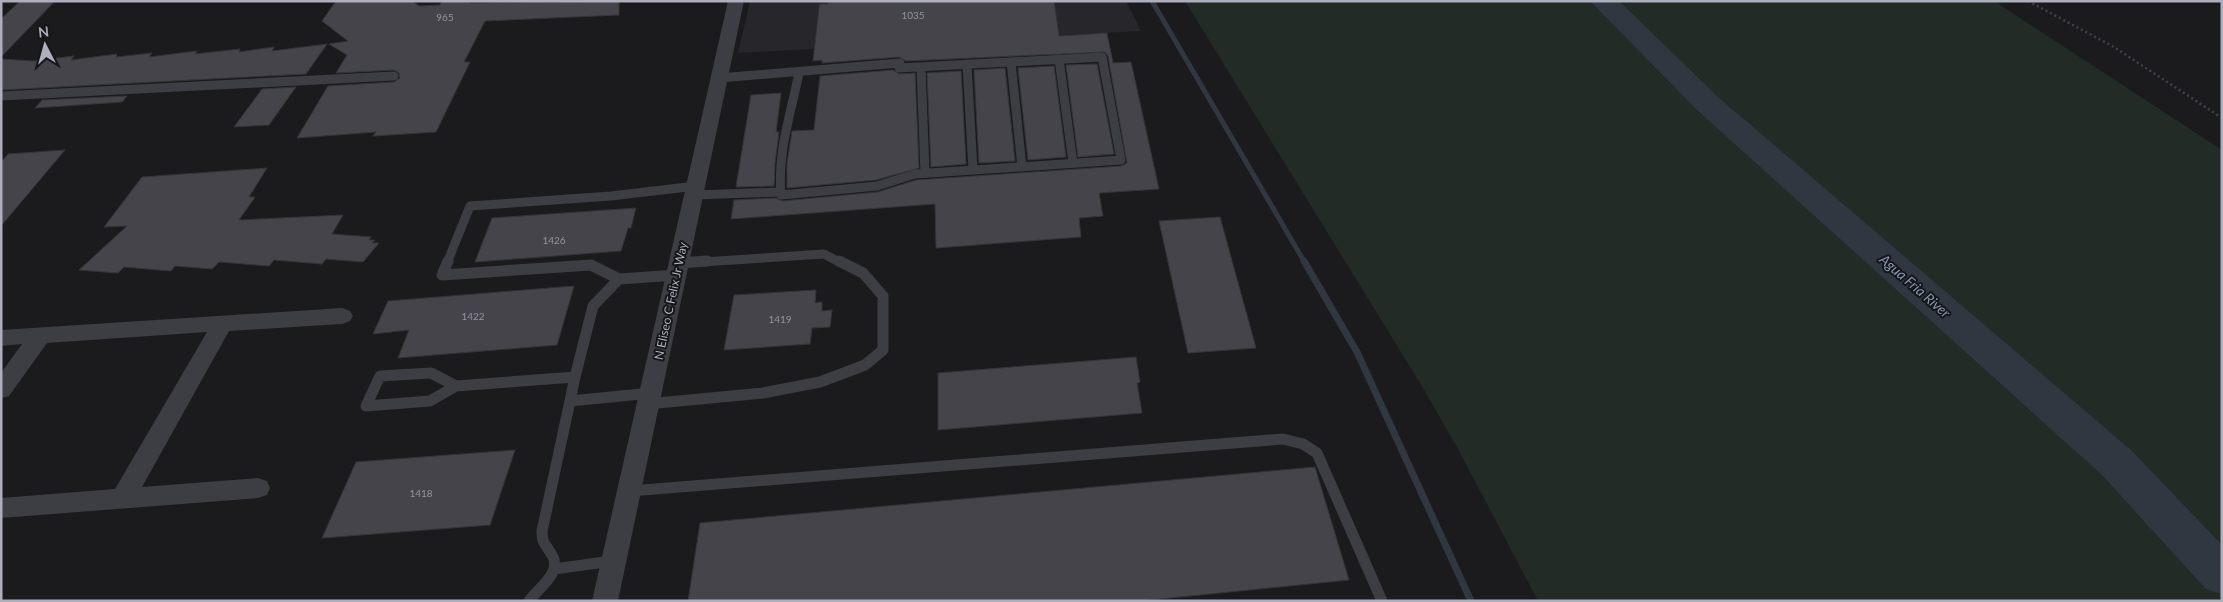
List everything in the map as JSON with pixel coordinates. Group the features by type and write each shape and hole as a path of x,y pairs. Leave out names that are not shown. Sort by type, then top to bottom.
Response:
{"street":[{"name":"N Eliseo C Felix Jr Way","path":"605,601 736,1"},
{"path":"1,338 342,316"},
{"path":"122,499 223,324"},
{"path":"1,390 41,335"},
{"path":"1,508 258,488"}],"lane":[{"path":"570,401 763,393 820,382 865,365 882,350 883,296 864,273 824,254 678,269 619,279 591,265 442,276 470,206 695,191 780,192 781,195 877,186 915,174 1121,160 1102,57 900,68 900,63 799,73 719,78"},
{"path":"1059,59 1073,163"},
{"path":"1011,62 1022,167"},
{"path":"967,64 973,170"},
{"path":"921,67 925,173"},
{"path":"780,192 779,184 786,134 799,73"},
{"path":"1,96 31,96 148,87 394,76"},
{"path":"529,601 532,594 551,577 554,568 554,558 543,544 542,531 575,377 593,306 619,279"},
{"path":"456,386 431,373 380,376 366,406 430,401 456,386 575,377"},
{"path":"629,491 1277,438 1292,440 1306,445 1317,453 1382,601"},
{"path":"554,568 614,561"}],"path":[{"path":"2028,1 2114,47 2222,118"}],"shaded area":[{"path":"750,1 1126,1 1141,31 738,53"},
{"path":"1185,1 1994,1 2222,150 2222,601 1538,601 1458,449 1420,383"}],"building":[{"path":"20,1 55,1 1,57 1,19"},
{"path":"336,1 412,1 419,6 440,5 442,1 470,1 469,3 619,1 619,15 485,21 464,62 470,62 436,132 373,136 376,132 297,138 328,86 394,82 400,78 399,73 394,70 336,73 347,55 329,44 348,41 322,21"},
{"path":"828,1 1054,1 1059,36 1107,33 1113,63 1131,62 1159,189 1099,193 1103,216 1079,218 1081,237 936,248 935,204 731,219 734,200 776,198 782,201 878,192 916,180 1121,166 1127,163 1108,56 1105,52 906,61 899,57 822,63 822,60 813,61 820,4 828,4"},
{"path":"327,44 306,74 1,90 1,59 34,61 74,56 71,60 117,54 116,57 152,53 149,57 197,51 195,54 240,49 239,52 274,47 272,51"},
{"path":"1097,64 1114,154 1078,157 1066,65"},
{"path":"1054,66 1066,157 1028,160 1018,68"},
{"path":"1005,68 1015,161 979,163 974,70"},
{"path":"893,70 899,74 915,73 919,168 876,180 787,188 787,164 792,131 814,130 820,76"},
{"path":"961,71 966,164 931,167 927,73"},
{"path":"296,87 269,125 234,127 262,89"},
{"path":"781,93 776,132 779,132 774,186 736,187 751,95"},
{"path":"127,96 122,102 35,108 42,100"},
{"path":"65,150 1,226 1,162 8,154"},
{"path":"267,168 249,197 255,197 239,220 343,215 332,234 371,237 369,240 375,240 372,243 379,243 363,262 326,259 322,264 274,260 269,266 219,262 212,269 175,266 171,271 124,267 118,273 79,270 127,226 104,227 142,177"},
{"path":"636,208 631,228 628,228 621,251 475,262 492,218"},
{"path":"1220,217 1256,348 1188,353 1159,221"},
{"path":"574,286 557,345 398,358 409,330 373,334 388,301"},
{"path":"816,290 815,303 822,302 822,311 832,310 830,327 812,328 810,344 724,350 734,295"},
{"path":"1136,357 1140,382 1137,383 1142,413 938,430 938,373"},
{"path":"515,450 490,525 322,538 356,462"},
{"path":"1315,467 1349,580 1140,601 688,601 700,523"}],"waterway":[{"path":"1152,1 1305,263"},
{"name":"Agua Fria River","path":"1603,1 1707,103 2117,463 2222,575"},
{"path":"1304,261 1357,352 1471,601"}]}
